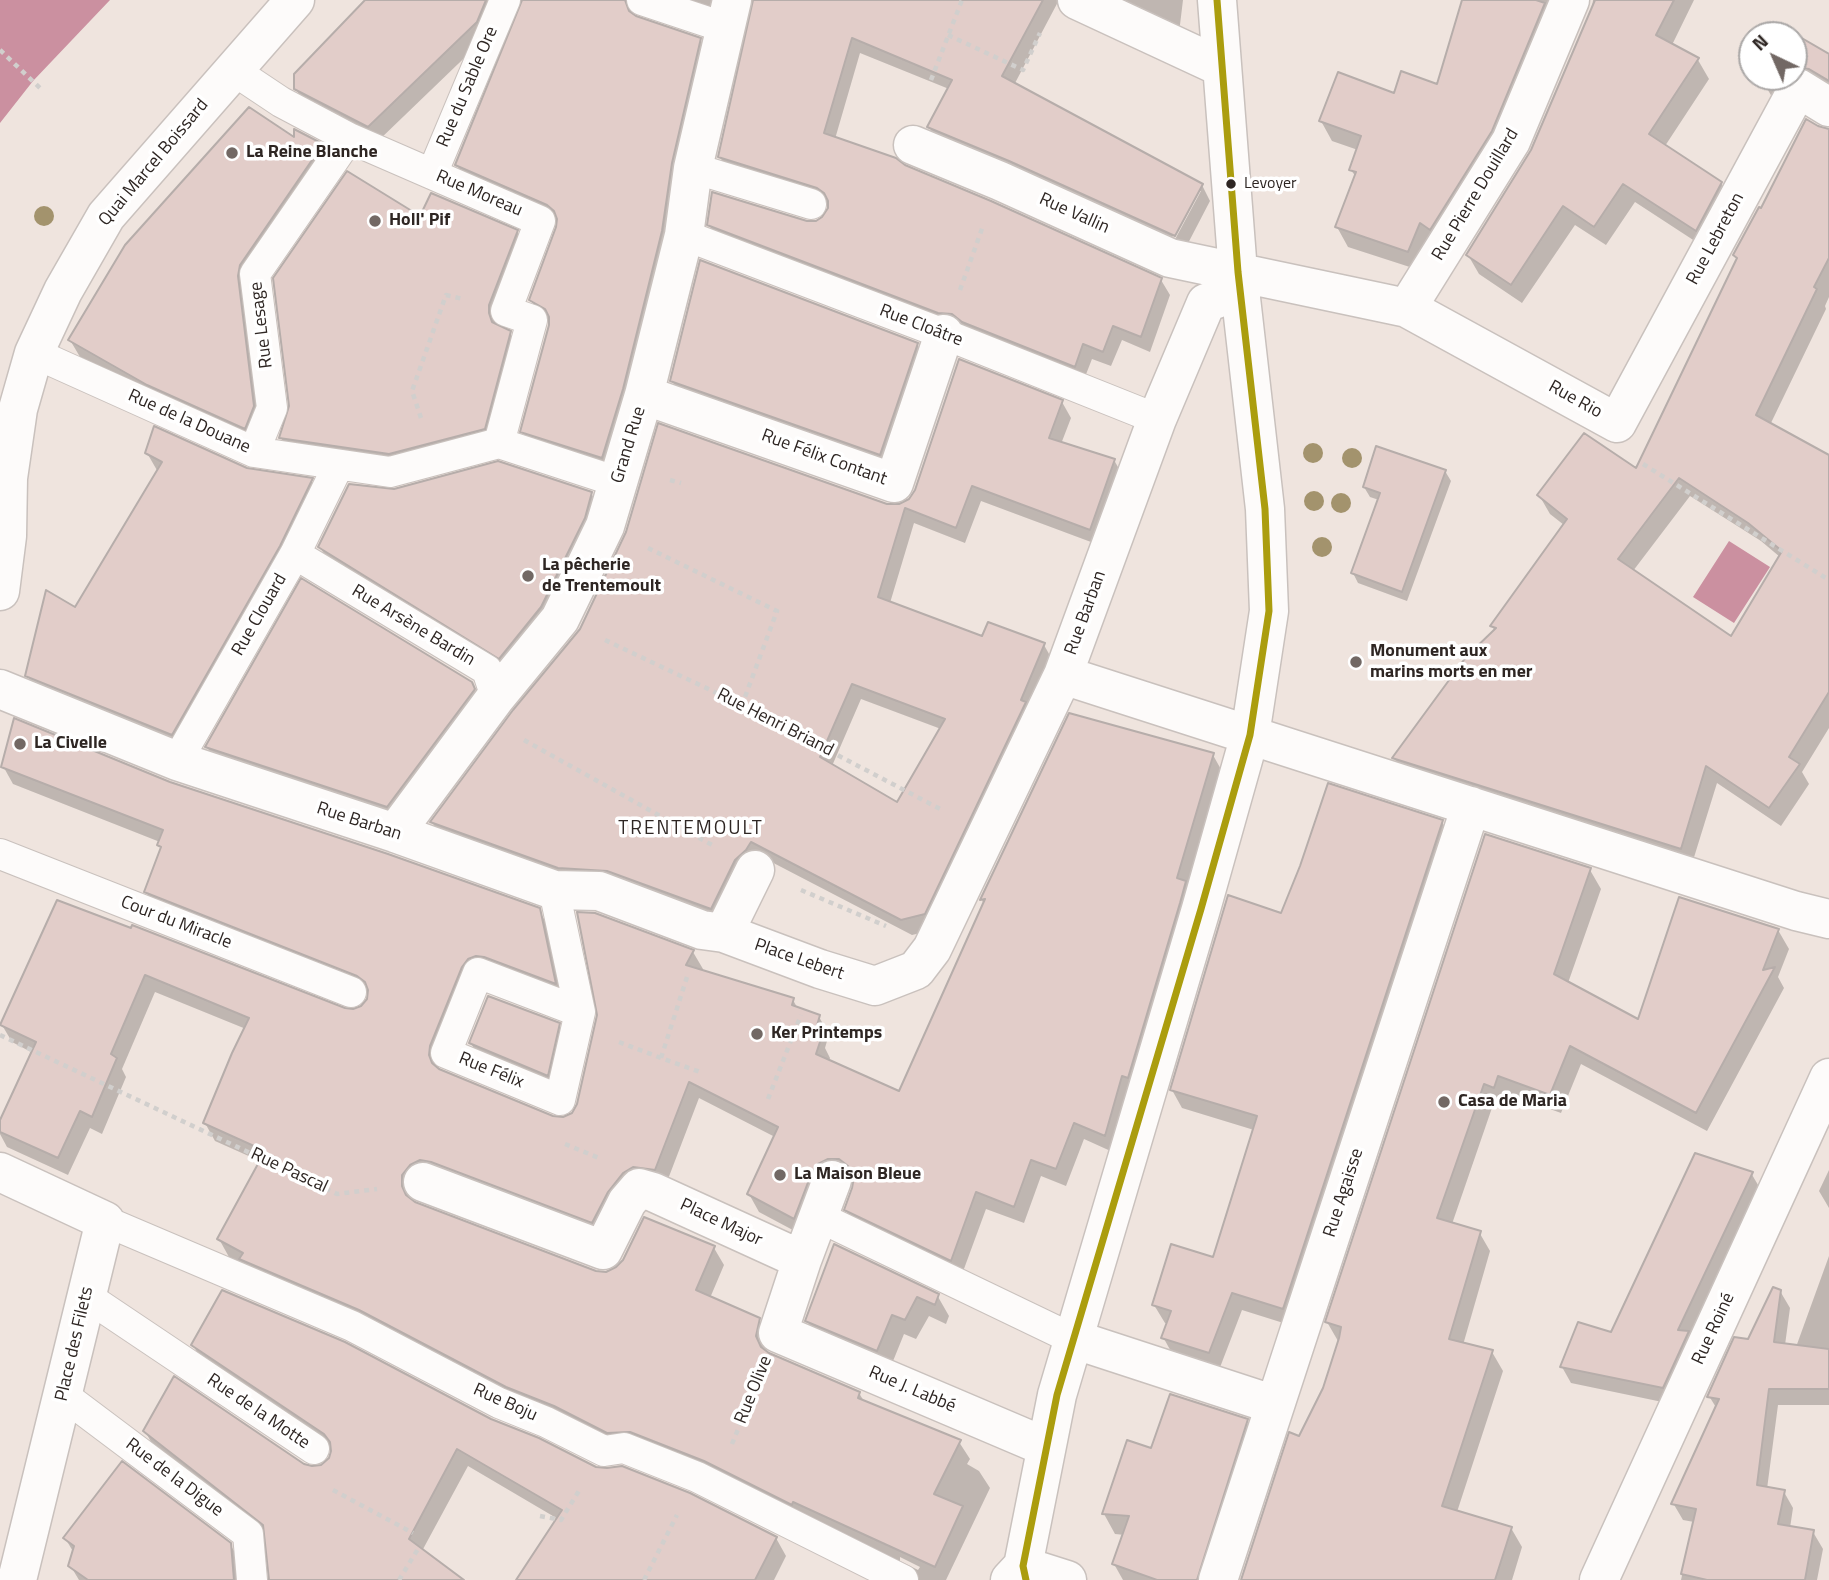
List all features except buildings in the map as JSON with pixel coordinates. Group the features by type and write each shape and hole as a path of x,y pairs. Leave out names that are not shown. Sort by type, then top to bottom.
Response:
{"street":[{"name":"Quai Marcel Boissard","path":"0,591 7,537 8,478 18,410 34,353 63,291 106,216 295,0"},
{"path":"1077,0 1221,67"},
{"name":"Rue Pierre Douillard","path":"1407,308 1511,141 1570,0"},
{"path":"1067,1580 1020,1575 1056,1395 1250,735 1269,611 1265,509 1239,281 1221,67 1224,7"},
{"name":"Grand Rue","path":"395,833 496,697 560,619 605,526 644,395 684,235 693,168 729,14"},
{"name":"Rue Lebreton","path":"1617,423 1798,88 1829,107"},
{"name":"Rue Vallin","path":"913,145 1170,258 1239,281 1407,308"},
{"name":"Rue Barban","path":"932,949 1063,675 1157,419 1206,303 1239,281"},
{"name":"Rue Rio","path":"1407,308 1617,423"},
{"name":"Rue Félix Contant","path":"644,395 894,483 944,334"},
{"path":"1063,675 1796,911 1829,919"},
{"name":"Rue Barban","path":"0,689 177,761 395,833 554,890 599,891 713,931"},
{"name":"Rue Agaisse","path":"1218,1580 1471,806"},
{"path":"713,931 755,870"},
{"name":"Place Lebert","path":"713,931 875,986 916,970 932,949"},
{"name":"Rue Roiné","path":"1600,1580 1829,1078"},
{"path":"0,1172 105,1221"},
{"name":"Rue Olive","path":"778,1333 832,1180"},
{"path":"423,1182 603,1250 627,1202 639,1188"},
{"name":"Place Major","path":"639,1188 802,1260"},
{"name":"Place des Filets","path":"17,1580 105,1221"},
{"name":"Rue J. Labbé","path":"778,1333 1046,1447"},
{"path":"1073,1339 1275,1405"}],"lane":[{"name":"Rue du Sable Ore","path":"432,174 505,0"},
{"path":"642,0 729,14"},
{"name":"Rue Moreau","path":"233,70 281,102 349,138 540,221 506,312"},
{"name":"Rue Lesage","path":"254,452 272,408 256,274 349,138"},
{"path":"693,168 811,204"},
{"name":"Rue Cloâtre","path":"684,235 1157,419"},
{"path":"506,312 532,320 499,443 618,482"},
{"name":"Rue de la Douane","path":"34,353 254,452 390,472 499,443"},
{"name":"Rue Clouard","path":"177,761 295,554 338,466"},
{"name":"Rue Arsène Bardin","path":"295,554 487,670 496,697"},
{"name":"Cour du Miracle","path":"0,854 351,992"},
{"path":"554,890 580,1012 560,1100"},
{"name":"Rue Félix","path":"560,1100 446,1053 478,973 580,1012"},
{"path":"819,1217 1073,1339"},
{"name":"Rue Boju","path":"105,1221 352,1326 499,1403 547,1422 604,1451 624,1448 697,1477 903,1580"},
{"name":"Rue de la Motte","path":"86,1296 314,1448"},
{"name":"Rue de la Digue","path":"64,1395 248,1534 252,1580"}],"path":[{"path":"931,80 962,0"},
{"path":"948,34 1023,70 1044,23"},
{"path":"0,50 42,90"},
{"path":"944,334 1000,181"},
{"path":"433,459 412,391 446,295 506,312"},
{"name":"Rue Rio","path":"1617,423 1642,463 1829,580"},
{"path":"605,526 777,611 742,705"},
{"name":"Rue Henri Briand","path":"560,619 742,705 986,834"},
{"path":"496,697 511,733 755,870 932,949"},
{"path":"700,1072 661,1058 713,931"},
{"path":"768,1099 820,969"},
{"name":"Rue Pascal","path":"0,1035 337,1194 423,1182"},
{"path":"560,1100 549,1138 621,1167 639,1188"},
{"name":"Rue Olive","path":"644,1580 697,1477 727,1456 778,1333"},
{"name":"Rue de la Motte","path":"314,1448 320,1484 412,1533"},
{"path":"540,1516 561,1520 604,1451"},
{"path":"399,1580 418,1549"}],"shaded area":[{"path":"0,0 110,0 33,81 0,123"},
{"path":"1729,541 1770,567 1734,623 1693,597"}],"transit line":[{"path":"1026,1580 1023,1566 1057,1395 1250,735 1269,611 1265,509 1238,272 1217,0"}],"place":[{"name":"La Reine Blanche","path":"232,153"},
{"name":"Levoyer","path":"1231,184"},
{"name":"Holl' Pif","path":"375,221"},
{"name":"La pêcherie de Trentemoult","path":"528,576"},
{"name":"Monument aux marins morts en mer","path":"1356,662"},
{"name":"La Civelle","path":"20,744"},
{"name":"Ker Printemps","path":"757,1034"},
{"name":"Casa de Maria","path":"1444,1102"},
{"name":"La Maison Bleue","path":"780,1175"}],"district":[{"name":"TRENTEMOULT","path":"691,829"}]}
